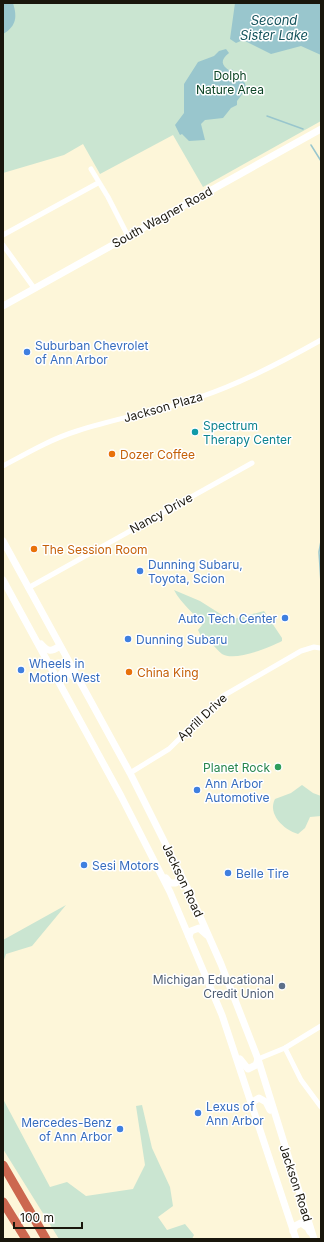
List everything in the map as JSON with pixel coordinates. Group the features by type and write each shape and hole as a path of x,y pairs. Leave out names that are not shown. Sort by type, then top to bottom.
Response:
{"highway":[{"path":"3,1165 46,1239"},
{"path":"3,1202 26,1239"}],"main road":[{"name":"South Wagner Road","path":"3,306 321,129"},
{"name":"Jackson Road","path":"3,541 130,773 180,871 210,938 258,1059 314,1239"},
{"name":"Jackson Road","path":"3,580 155,860 222,1015 296,1239"},
{"path":"34,637 48,651 52,651 60,646"},
{"path":"58,679 60,673 67,671 82,686"},
{"path":"155,860 170,883 178,882 180,871"},
{"path":"188,936 191,931 199,928 210,938"},
{"path":"233,1049 248,1069 256,1065 258,1059"},
{"path":"252,1106 257,1099 263,1099 278,1124"},
{"path":"293,1231 298,1224 304,1224 314,1239"}],"street":[{"path":"90,169 108,197 128,236"},
{"path":"3,235 98,183"},
{"path":"3,244 34,288"},
{"name":"Jackson Plaza","path":"3,466 33,449 76,431 183,403 220,389 265,370 321,340"},
{"name":"Nancy Drive","path":"28,588 252,462"},
{"name":"Aprill Drive","path":"130,773 169,749 223,696 301,651 314,647 320,648"},
{"path":"258,1059 285,1048 321,1026"},
{"path":"285,1048 301,1080 321,1107"}],"green space":[{"name":"Dolph Nature Area","path":"3,3 321,3 321,121 203,187 173,135 100,174 83,144 64,155 3,173"},
{"path":"174,590 200,601 230,620 264,611 282,638 282,641 244,655 228,656 222,654 210,641 201,636 198,630 202,625 180,600"},
{"path":"302,785 313,793 321,796 321,816 310,817 305,828 298,834 287,829 278,821 273,810 273,805 275,799 291,793"},
{"path":"66,905 32,946 6,954 3,963 3,940"},
{"path":"3,1099 50,1187 67,1182 86,1196 133,1189 145,1165 136,1106 142,1105 152,1148 170,1187 173,1206 158,1217 167,1230 185,1224 194,1235 192,1239 59,1239 3,1149"}],"water":[{"path":"3,3 13,3 15,20 11,28 3,34"},
{"name":"Second Sister Lake","path":"235,3 321,3 321,55 301,46 271,54 243,40 236,43 230,39"},
{"path":"226,49 229,53 223,60 223,65 230,71 232,69 235,74 245,83 246,89 237,101 237,105 231,108 223,118 205,120 201,124 205,140 189,141 182,134 180,135 175,125 184,113 184,84 198,62 214,56 219,51"}],"waterway":[{"path":"267,116 303,129"},
{"path":"311,145 321,161"},
{"path":"321,541 319,552 321,583"}],"place":[{"name":"Suburban Chevrolet of Ann Arbor","path":"27,352"},
{"name":"Spectrum Therapy Center","path":"195,432"},
{"name":"Dozer Coffee","path":"112,454"},
{"name":"The Session Room","path":"34,549"},
{"name":"Dunning Subaru, Toyota, Scion","path":"140,571"},
{"name":"Auto Tech Center","path":"285,618"},
{"name":"Dunning Subaru","path":"128,639"},
{"name":"Wheels in Motion West","path":"21,670"},
{"name":"China King","path":"129,672"},
{"name":"Planet Rock","path":"278,767"},
{"name":"Ann Arbor Automotive","path":"197,790"},
{"name":"Sesi Motors","path":"84,865"},
{"name":"Belle Tire","path":"228,873"},
{"name":"Michigan Educational Credit Union","path":"282,986"},
{"name":"Lexus of Ann Arbor","path":"198,1113"},
{"name":"Mercedes-Benz of Ann Arbor","path":"120,1129"}]}
